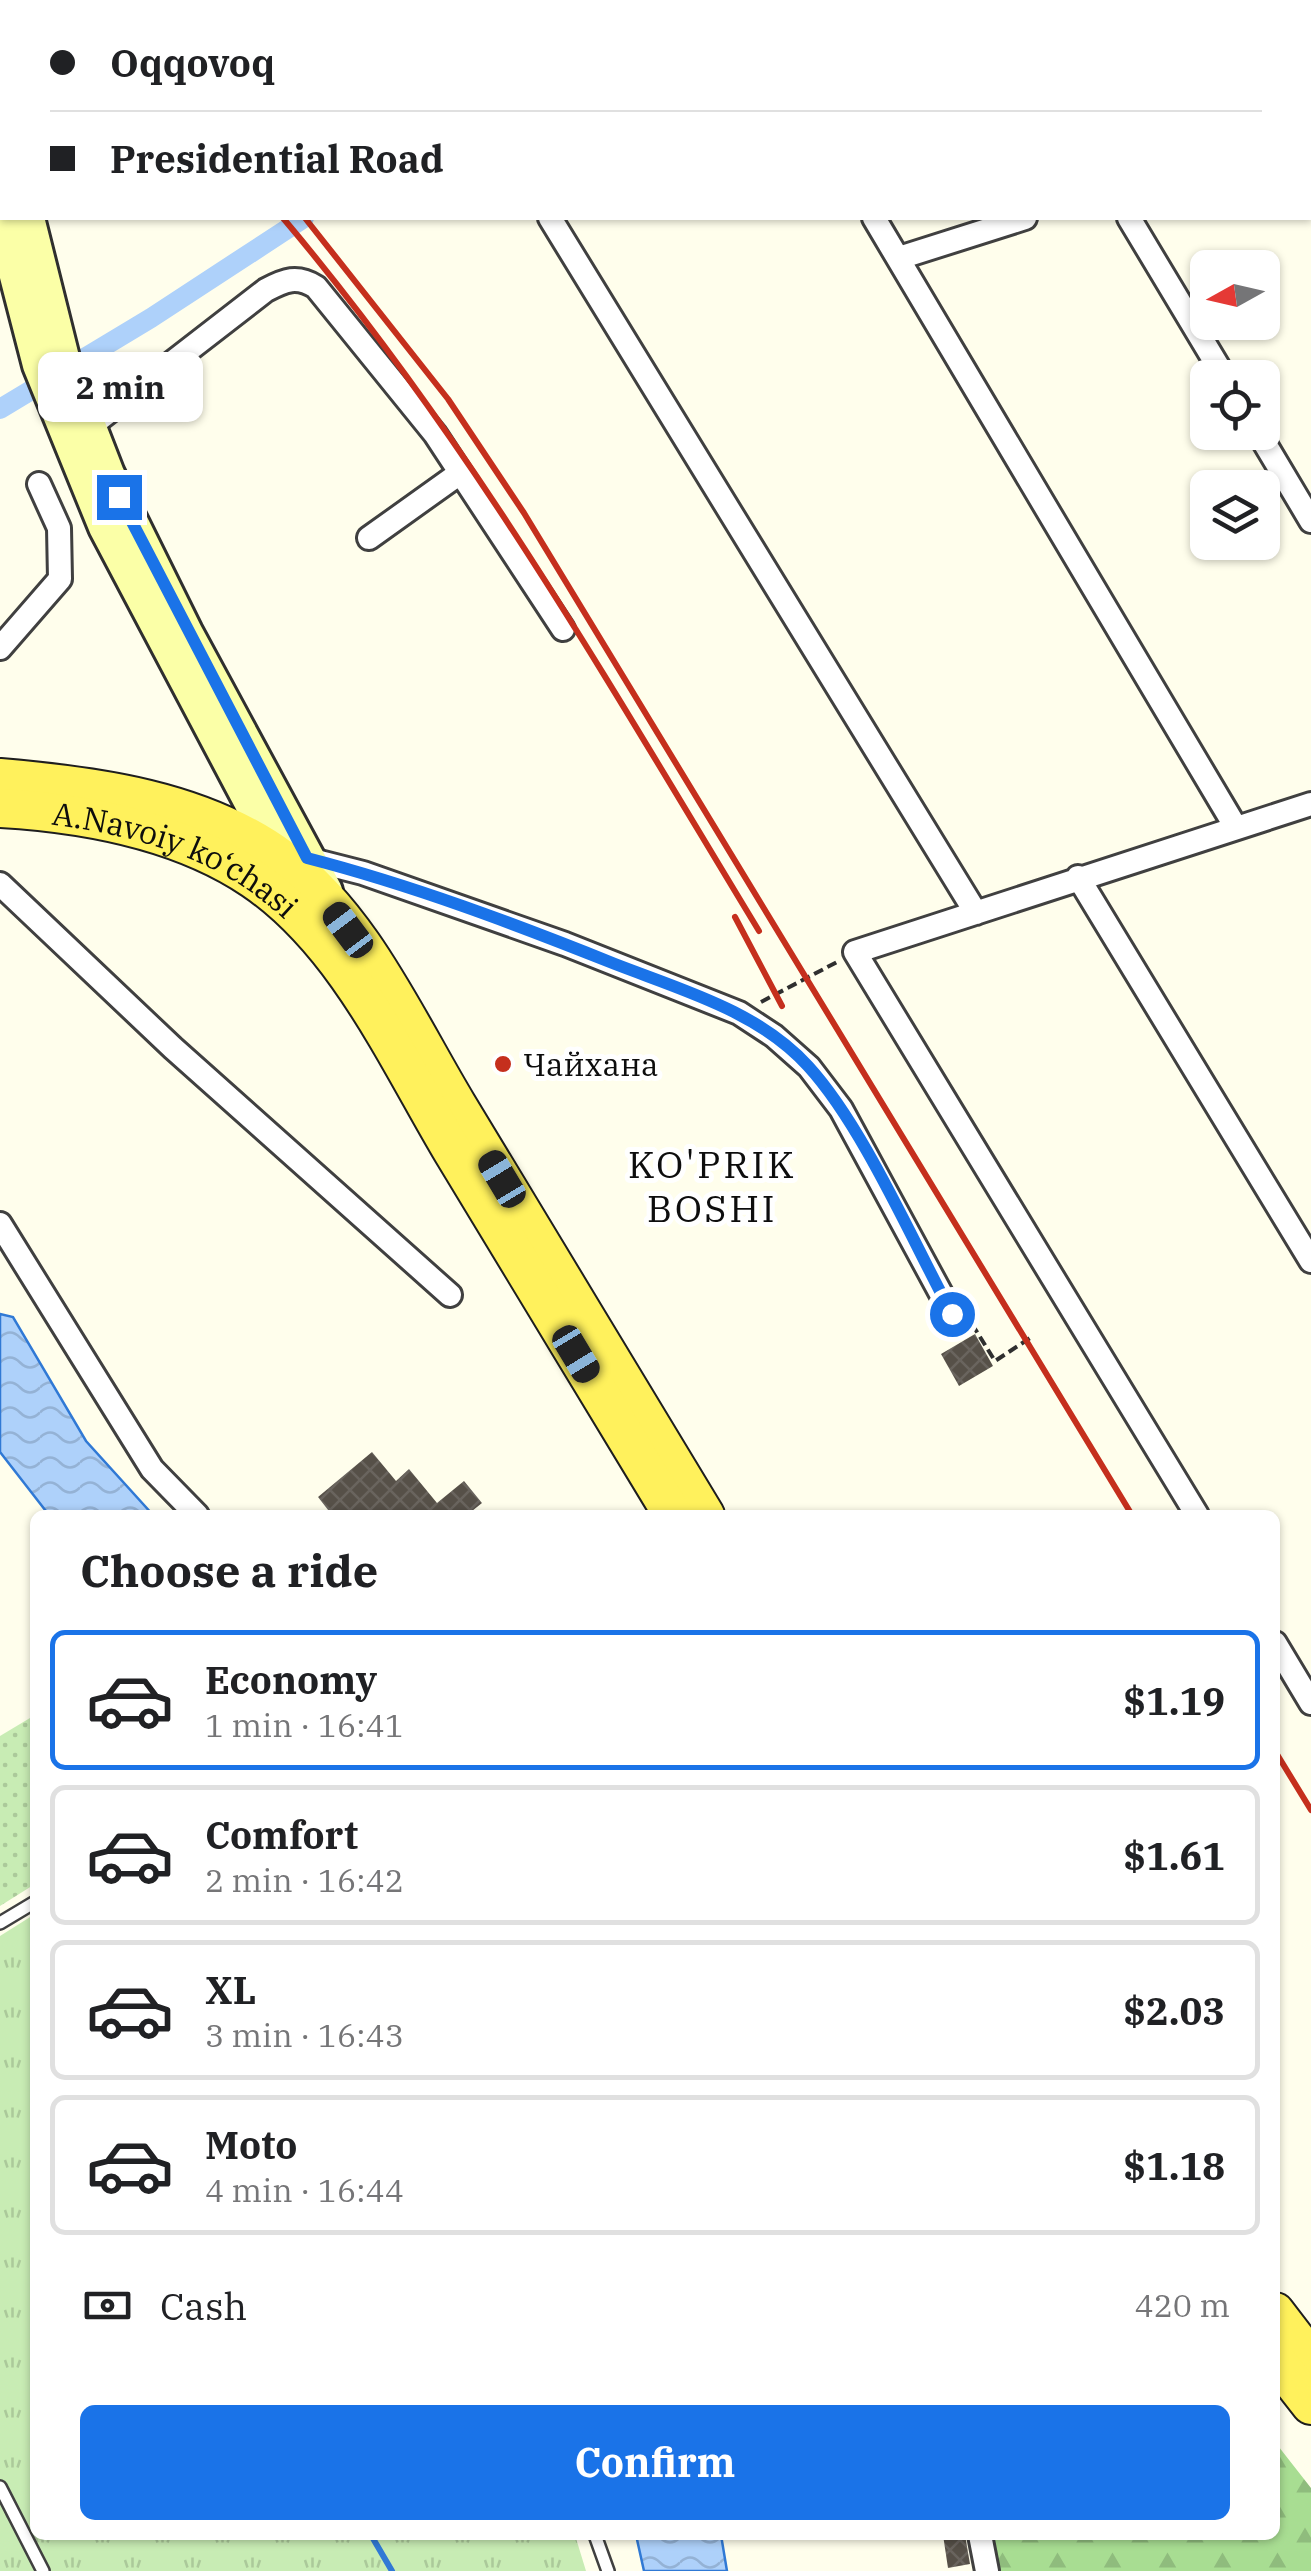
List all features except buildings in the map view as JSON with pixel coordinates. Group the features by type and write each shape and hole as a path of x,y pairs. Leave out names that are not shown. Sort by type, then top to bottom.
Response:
{"main road":[{"path":"0,778 144,800 213,822 314,886 339,942 702,1510"},
{"name":"A.Navoiy ko‘chasi","path":"0,808 149,832 219,859 285,868"},
{"name":"A.Navoiy ko‘chasi","path":"339,942 670,1510"},
{"path":"1280,2319 1311,2359"},
{"path":"1280,2365 1311,2405"}],"street":[{"path":"2,220 51,361 159,636 285,868 363,873 565,944 739,1013 791,1049 826,1088 952,1314"},
{"path":"28,220 51,361"},
{"path":"551,220 976,913"},
{"path":"875,220 1234,826"},
{"path":"900,258 1019,220"},
{"path":"1130,220 1214,360"},
{"path":"74,416 266,290 285,280 303,279 316,287 411,405 563,629"},
{"path":"1269,450 1311,521"},
{"path":"369,538 460,474"},
{"path":"0,648 60,578 59,528 39,484"},
{"path":"1194,1510 855,952 1311,804"},
{"path":"1078,877 1302,1226 1311,1261"},
{"path":"0,884 173,1048 450,1296"},
{"path":"0,1224 152,1469 192,1510"},
{"path":"1280,1651 1311,1702"},
{"path":"981,2540 986,2571"}],"lane":[{"path":"0,1924 30,1905"},
{"path":"0,2487 43,2571"},
{"path":"597,2540 608,2571"}],"path":[{"path":"739,1013 855,952"},
{"path":"952,1314 962,1308 995,1361 1030,1338"}],"green space":[{"path":"30,1718 30,1887 0,1906 0,1736"},
{"path":"30,1917 30,2540 577,2540 586,2571 0,2571 0,1936"},
{"path":"1280,2448 1311,2488 1311,2571 996,2571 991,2540 1280,2540"}],"water":[{"path":"0,1314 13,1317 86,1441 148,1510 45,1510 0,1452"},
{"path":"637,2540 722,2540 727,2571 644,2571"}],"waterway":[{"path":"0,409 151,318 301,220"},
{"path":"374,2540 392,2571"}],"railway":[{"path":"285,220 351,302 476,476 592,655 759,931"},
{"path":"307,220 448,399 524,513 1129,1510"},
{"path":"735,917 782,1006"},
{"path":"1280,1759 1311,1810"}],"place":[{"name":"Чайхана","path":"503,1064"}],"district":[{"name":"KO'PRIK BOSHI","path":"712,1185"}],"route":[{"path":"119,497 307,858 363,873 565,944 739,1013 774,1036 809,1067 841,1109 952,1314"}]}
